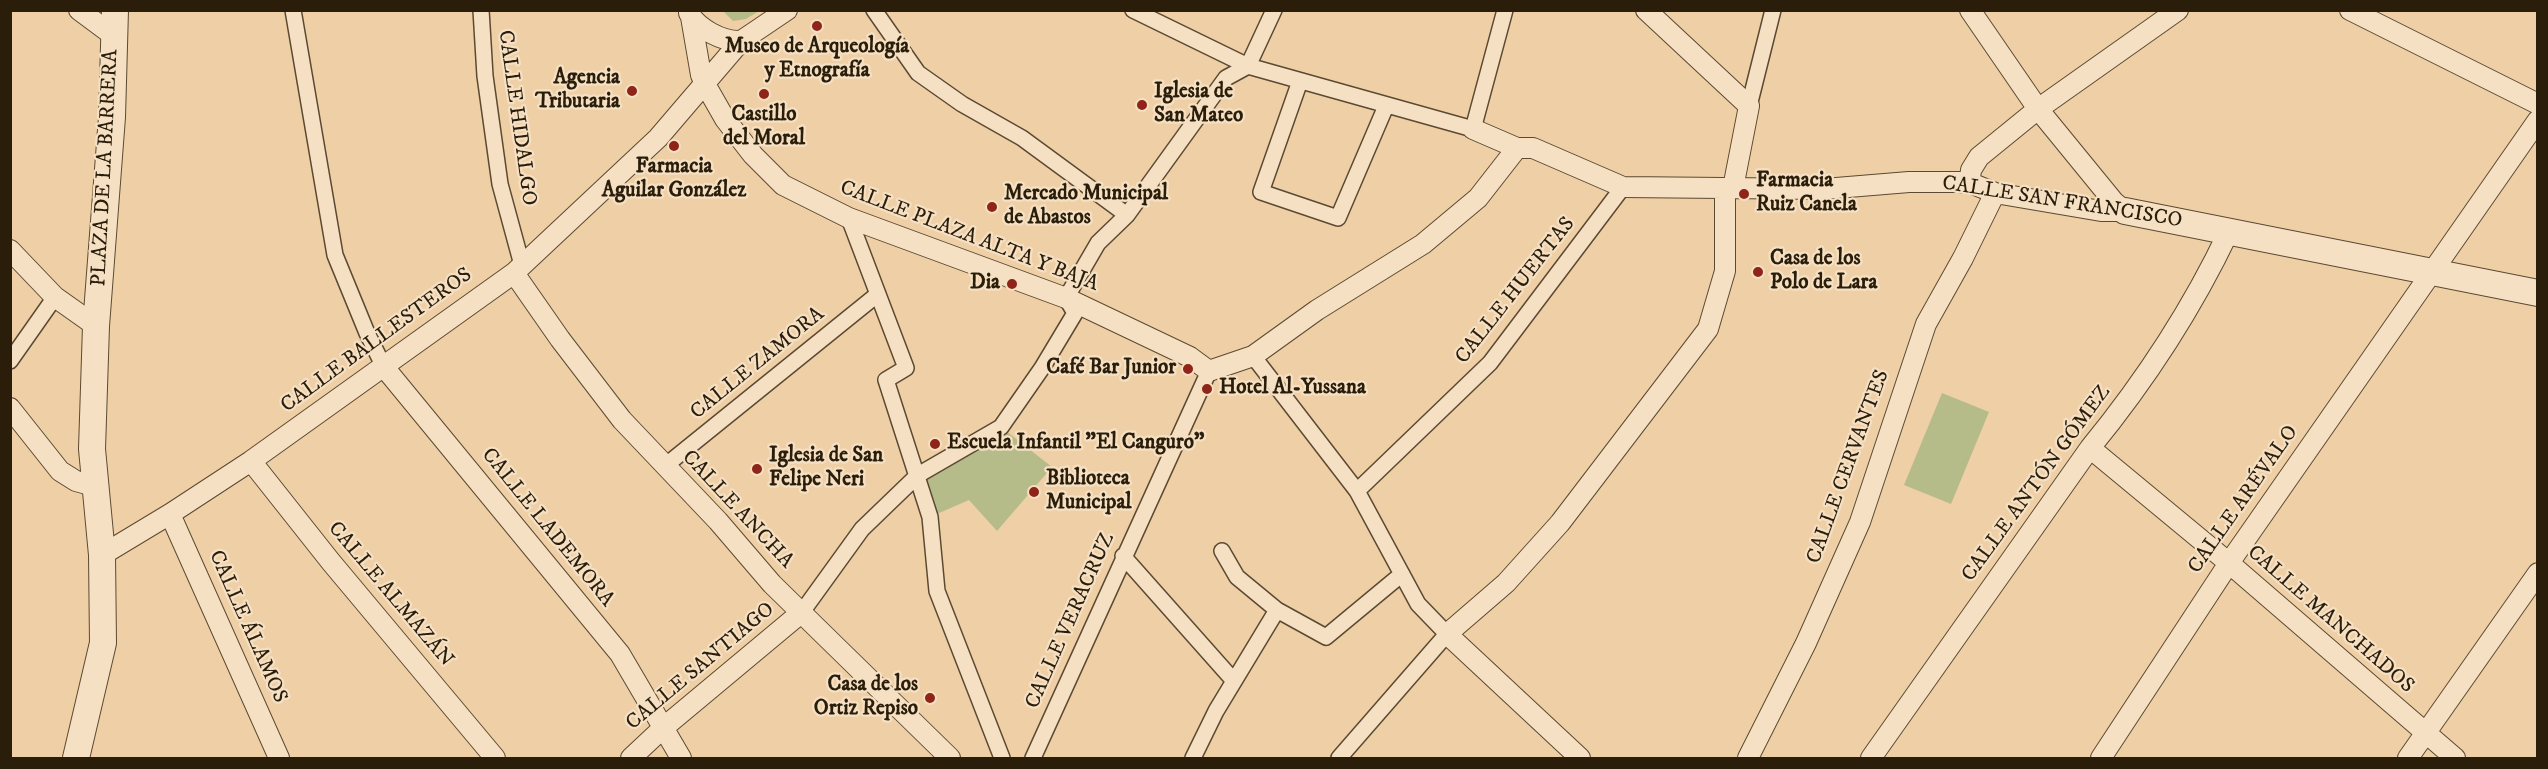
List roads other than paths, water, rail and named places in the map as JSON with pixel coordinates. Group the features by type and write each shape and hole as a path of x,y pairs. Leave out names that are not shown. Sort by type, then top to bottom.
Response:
{"street":[{"path":"79,10 114,36"},
{"name":"PLAZA DE LA BARRERA","path":"76,759 102,643 102,555 92,449 96,326 112,117 116,10"},
{"path":"293,10 335,255 367,333 384,367"},
{"name":"CALLE HIDALGO","path":"481,10 485,76 500,184 518,269"},
{"name":"CALLE BALLESTEROS","path":"102,555 251,461 518,269 658,138 741,41 787,10"},
{"path":"874,10 918,73 962,104 1022,138 1127,214"},
{"path":"802,612 862,529 918,475 1000,426 1042,368 1075,313 1066,298 1098,243 1127,214 1226,78 1248,66 1274,10"},
{"path":"1138,12 1248,66 1473,129 1504,10"},
{"path":"1647,10 1749,106"},
{"path":"1338,759 1447,634 1506,583 1560,523 1708,329 1725,271 1729,188 1773,10"},
{"path":"1970,10 2038,109 2114,202 2125,211"},
{"path":"1973,184 1970,178 1971,170 1979,158 2038,109 2178,10"},
{"path":"2350,10 2538,104"},
{"path":"690,14 710,31 729,42 741,41"},
{"name":"CALLE PLAZA ALTA Y BAJA","path":"690,14 701,75 705,84 725,118 753,155 783,185 849,218 1066,298 1190,357 1209,371"},
{"path":"1300,81 1261,192 1338,218 1386,106"},
{"name":"CALLE ARÉVALO","path":"2101,758 2229,563 2538,120"},
{"name":"CALLE SAN FRANCISCO","path":"1473,129 1517,148 1533,148 1623,187 1824,189 1909,182 1973,184 1995,193 2101,211 2125,211 2538,292"},
{"path":"1209,371 1253,356 1317,310 1396,263 1478,198 1517,148"},
{"name":"CALLE HUERTAS","path":"1357,491 1490,363 1623,187"},
{"name":"CALLE CERVANTES","path":"1748,759 1806,643 1860,522 1926,324 1963,258 1995,193"},
{"path":"849,218 906,368 886,380 930,517 937,591 1002,759"},
{"name":"CALLE ANTÓN GÓMEZ","path":"1871,759 2090,448 2126,404 2202,286 2229,231"},
{"name":"PLAZA DE LA BARRERA","path":"10,250 55,297 96,326"},
{"name":"CALLE ANCHA","path":"518,269 560,339 622,420 718,521 772,585 951,759"},
{"name":"CALLE ZAMORA","path":"665,466 878,294"},
{"path":"10,361 55,297"},
{"path":"1253,356 1357,491 1418,604 1580,759"},
{"name":"CALLE LADEMORA","path":"384,367 620,654 681,759"},
{"name":"CALLE VERACRUZ","path":"1033,759 1209,371"},
{"path":"10,408 60,471 76,481 94,486"},
{"name":"CALLE MANCHADOS","path":"2090,448 2229,563 2455,759"},
{"name":"CALLE ALMAZÁN","path":"251,461 338,571 495,759"},
{"name":"CALLE ÁLAMOS","path":"170,514 279,759"},
{"path":"1222,551 1237,577 1277,610 1326,637 1402,574"},
{"path":"1124,556 1234,681"},
{"path":"2408,759 2538,573"},
{"path":"1193,759 1216,711 1277,610"},
{"name":"CALLE SANTIAGO","path":"631,759 663,728 802,612"}],"place":[{"name":"Museo de Arqueología y Etnografía","path":"817,26"},
{"name":"Agencia Tributaria","path":"632,91"},
{"name":"Castillo del Moral","path":"764,94"},
{"name":"Iglesia de San Mateo","path":"1142,105"},
{"name":"Farmacia Aguilar González","path":"674,146"},
{"name":"Farmacia Ruiz Canela","path":"1744,194"},
{"name":"Mercado Municipal de Abastos","path":"992,207"},
{"name":"Casa de los Polo de Lara","path":"1758,272"},
{"name":"Dia","path":"1012,284"},
{"name":"Café Bar Junior","path":"1188,369"},
{"name":"Hotel Al-Yussana","path":"1207,389"},
{"name":"Escuela Infantil \"El Canguro\"","path":"935,444"},
{"name":"Iglesia de San Felipe Neri","path":"757,469"},
{"name":"Biblioteca Municipal","path":"1034,492"},
{"name":"Casa de los Ortiz Repiso","path":"930,698"}]}
